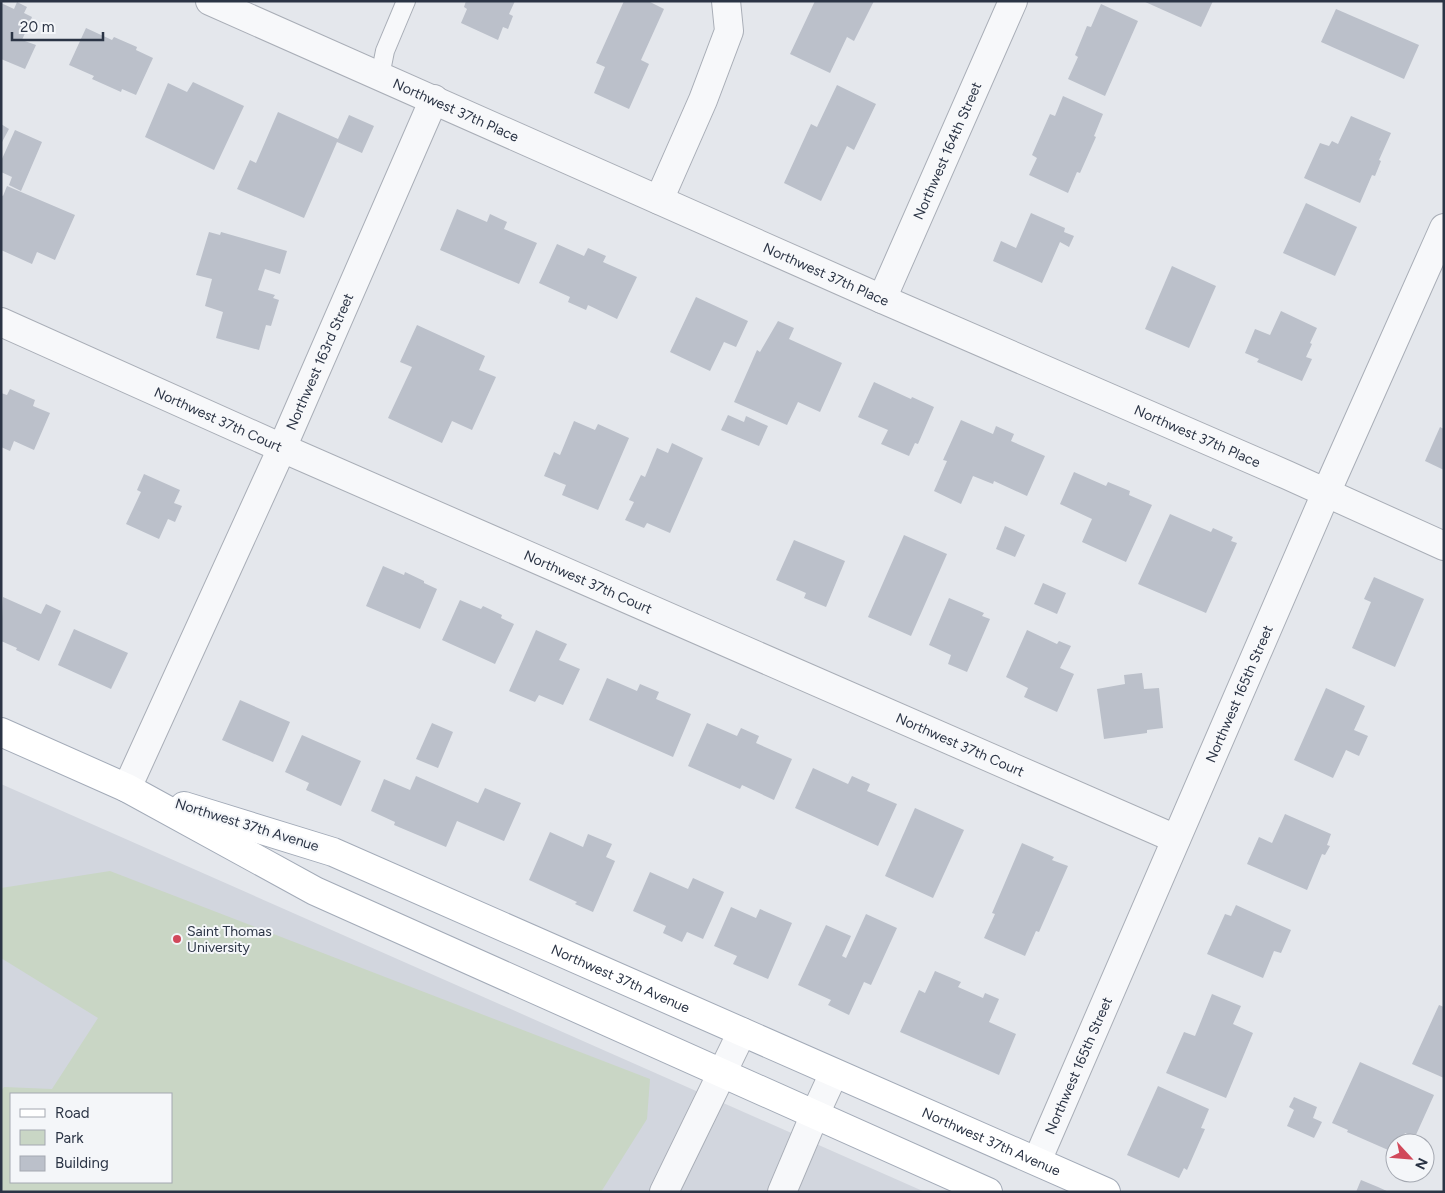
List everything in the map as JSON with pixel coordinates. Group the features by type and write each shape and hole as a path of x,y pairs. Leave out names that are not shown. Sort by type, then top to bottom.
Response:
{"main road":[{"name":"Northwest 37th Avenue","path":"1,732 127,788 315,891 988,1192"},
{"name":"Northwest 37th Avenue","path":"127,788 333,852 1106,1192"}],"street":[{"name":"Northwest 37th Place","path":"210,1 1444,546"},
{"path":"659,200 703,100 729,31 726,1"},
{"name":"Northwest 164th Street","path":"882,299 1013,1"},
{"name":"Northwest 163rd Street","path":"127,788 282,448 434,100"},
{"name":"Northwest 165th Street","path":"1037,1161 1326,493 1444,228"},
{"name":"Northwest 37th Court","path":"1,322 282,448 1176,839"},
{"path":"664,1192 721,1071 742,1032"},
{"path":"782,1192 834,1073"}],"lane":[{"path":"380,76 385,51 406,1"}],"shaded area":[{"name":"Saint Thomas University","path":"1,784 925,1192 1,1192"}],"green space":[{"name":"Saint Thomas University","path":"110,871 650,1079 647,1119 601,1192 1,1192 1,1091 4,1087 52,1089 98,1018 1,958 1,888"}],"building":[{"path":"466,1 515,1 509,14 513,16 508,29 503,27 498,40 461,23 467,9 464,7"},
{"path":"624,1 648,1 664,9 641,60 649,64 629,109 594,93 605,67 596,63"},
{"path":"815,1 874,1 854,41 847,37 830,73 790,54"},
{"path":"1143,1 1213,1 1201,27"},
{"path":"17,2 27,7 24,13 32,17 22,40 36,45 25,69 1,59 1,3 14,9"},
{"path":"1101,4 1138,21 1105,96 1068,79 1078,57 1075,55 1087,26 1091,27"},
{"path":"1336,9 1419,45 1404,79 1321,42"},
{"path":"86,28 112,40 114,37 137,47 136,50 153,58 136,95 122,89 121,92 92,79 94,76 69,65"},
{"path":"193,82 244,106 214,170 145,137 168,83 187,92"},
{"path":"837,85 876,104 854,150 847,146 821,201 784,183 811,124 817,127"},
{"path":"1063,96 1103,114 1094,136 1096,137 1080,173 1077,172 1068,193 1029,175 1037,158 1032,155 1050,114 1055,116"},
{"path":"278,112 338,139 349,115 374,126 362,153 337,142 304,218 237,189 250,160 256,163"},
{"path":"1351,116 1391,133 1379,160 1381,161 1375,176 1372,175 1360,203 1304,178 1320,143 1329,146 1332,141 1338,144"},
{"path":"1,124 9,129 1,144"},
{"path":"15,130 42,142 21,191 9,185 12,177 1,172 1,161"},
{"path":"7,186 75,215 55,260 37,252 32,264 1,250 1,195 3,196"},
{"path":"1306,203 1357,227 1335,276 1283,253"},
{"path":"457,209 487,222 490,214 507,222 504,229 537,243 519,284 440,250"},
{"path":"1031,213 1065,228 1064,232 1074,236 1069,247 1060,242 1042,283 993,261 1001,241 1016,248"},
{"path":"209,232 220,235 221,232 287,251 280,274 265,269 258,290 275,295 273,298 279,300 271,326 266,325 259,350 216,338 223,312 205,306 212,279 196,275"},
{"path":"557,244 584,256 588,248 606,256 603,262 637,277 617,319 588,305 586,310 568,302 570,297 539,283"},
{"path":"1172,266 1216,286 1189,348 1145,329"},
{"path":"696,297 748,321 736,347 724,342 710,371 670,352"},
{"path":"1281,311 1317,328 1306,357 1312,359 1302,381 1257,362 1259,359 1245,353 1255,329 1270,335"},
{"path":"778,321 794,328 789,339 842,363 820,412 798,402 787,425 734,402 757,350 760,352"},
{"path":"417,325 485,356 479,370 496,377 472,430 452,421 442,443 388,418 412,367 400,362"},
{"path":"874,382 934,407 918,444 915,443 909,456 881,444 888,430 858,417"},
{"path":"10,389 35,400 33,406 50,413 34,450 14,441 10,451 1,447 1,393 7,395"},
{"path":"728,415 744,422 746,416 768,426 759,446 721,430"},
{"path":"961,420 993,434 996,426 1014,434 1011,441 1045,456 1027,496 994,481 993,484 973,476 961,504 934,491 947,461 943,460"},
{"path":"574,421 595,430 598,424 629,438 598,510 562,495 566,485 544,476 554,452 560,455"},
{"path":"1440,427 1444,429 1444,470 1425,461"},
{"path":"672,443 703,458 670,533 647,523 644,528 625,520 634,502 629,500 641,475 645,477 657,448 668,453"},
{"path":"1074,472 1106,486 1108,482 1130,491 1129,495 1152,505 1126,562 1082,542 1092,519 1060,504"},
{"path":"144,474 180,490 174,503 182,506 175,522 168,519 159,539 126,524 141,492 137,490"},
{"path":"1170,514 1211,532 1213,528 1233,537 1231,541 1237,543 1206,613 1138,584"},
{"path":"1005,526 1025,535 1015,557 996,549"},
{"path":"904,535 947,554 911,636 868,617"},
{"path":"794,540 845,561 826,607 804,598 806,593 776,580"},
{"path":"383,566 404,575 405,572 437,589 420,629 366,606"},
{"path":"1374,577 1424,599 1395,667 1352,648 1371,602 1364,599"},
{"path":"1043,583 1066,593 1057,614 1034,604"},
{"path":"3,597 41,614 46,604 61,611 39,661 1,641"},
{"path":"949,598 984,613 982,616 990,619 967,672 948,664 951,655 929,645"},
{"path":"460,600 481,609 483,606 502,615 501,618 514,624 495,664 442,640"},
{"path":"74,629 128,653 111,689 58,665"},
{"path":"536,630 567,644 559,660 580,669 563,705 539,695 535,702 509,691"},
{"path":"1027,630 1057,644 1059,641 1071,646 1060,668 1074,674 1057,712 1024,697 1028,688 1006,677"},
{"path":"1142,673 1144,689 1159,688 1163,728 1147,730 1147,733 1104,739 1097,689 1125,684 1124,675"},
{"path":"607,678 637,691 640,684 659,692 656,699 691,714 673,757 589,720"},
{"path":"1326,688 1365,706 1354,730 1368,736 1359,756 1346,750 1333,778 1294,760"},
{"path":"240,700 290,722 273,762 222,740"},
{"path":"432,723 453,732 438,768 416,759"},
{"path":"707,723 737,736 741,728 759,736 756,743 792,759 774,800 742,785 740,789 688,766"},
{"path":"302,735 361,761 341,806 306,790 309,783 285,772"},
{"path":"813,768 848,784 852,776 870,784 867,791 897,804 878,846 795,808"},
{"path":"416,776 478,803 485,788 521,803 504,841 457,821 446,847 394,825 395,822 371,811 384,779 410,790"},
{"path":"915,808 964,830 933,898 885,876"},
{"path":"1285,814 1331,834 1327,845 1330,846 1325,855 1322,854 1307,890 1247,864 1259,837 1272,843"},
{"path":"550,832 583,847 588,834 612,844 606,857 615,861 593,912 575,904 577,902 529,880"},
{"path":"1022,843 1054,857 1052,860 1068,866 1039,932 1036,931 1025,956 984,938 995,914 992,913"},
{"path":"650,872 688,889 693,878 724,892 703,939 687,932 682,942 663,933 666,926 633,911"},
{"path":"1236,905 1291,930 1281,953 1274,951 1263,978 1207,954 1225,914 1231,916"},
{"path":"731,907 756,918 760,909 792,923 768,979 733,964 737,956 714,946"},
{"path":"866,914 897,928 871,985 864,982 849,1015 828,1005 831,1000 798,985 826,925 851,936 842,956 846,958"},
{"path":"935,971 961,982 958,987 983,998 985,993 999,999 989,1022 1016,1034 999,1075 900,1032 919,990 925,993"},
{"path":"1212,994 1241,1006 1233,1024 1253,1033 1226,1098 1166,1073 1184,1032 1195,1036"},
{"path":"1439,1005 1444,1007 1444,1078 1412,1064"},
{"path":"1360,1062 1434,1095 1417,1133 1385,1133 1385,1149 1347,1132 1348,1130 1332,1123"},
{"path":"1158,1086 1209,1109 1201,1128 1205,1129 1187,1170 1184,1168 1179,1178 1127,1155"},
{"path":"1294,1097 1317,1107 1313,1118 1322,1122 1314,1138 1287,1126 1294,1110 1289,1107"},
{"path":"1361,1180 1378,1187 1389,1192 1356,1192"}],"place":[{"name":"Saint Thomas University","path":"177,939"}]}
